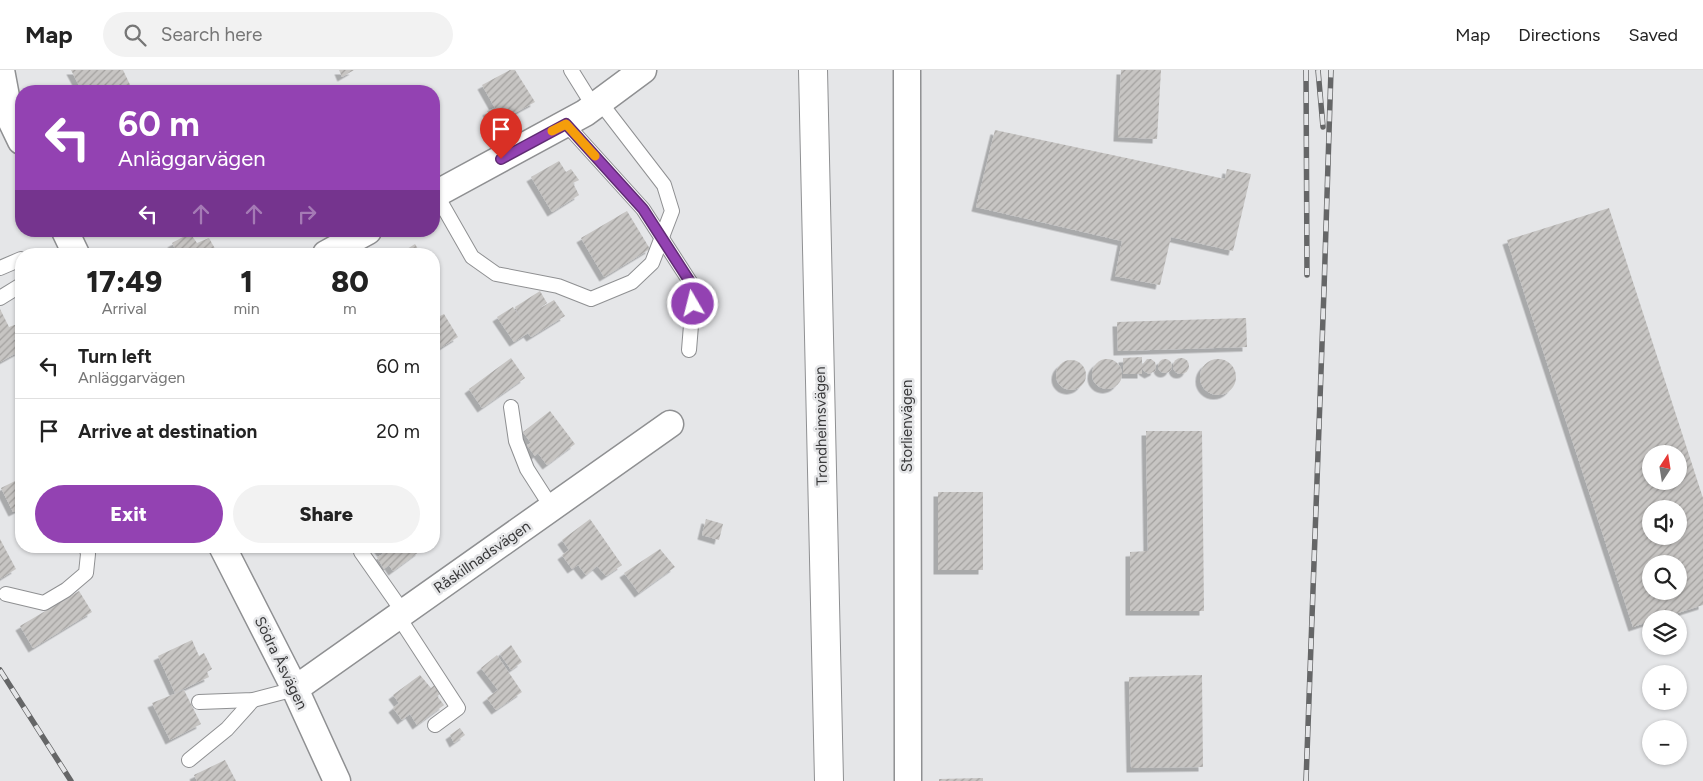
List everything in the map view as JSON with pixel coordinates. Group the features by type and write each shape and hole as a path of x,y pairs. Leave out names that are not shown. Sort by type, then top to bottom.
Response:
{"main road":[{"name":"Trondheimsvägen","path":"813,70 829,781"}],"street":[{"path":"1,70 10,118 15,128"},
{"path":"440,192 566,124 643,70"},
{"name":"Storlienvägen","path":"907,70 908,781"},
{"path":"337,248 357,237"},
{"name":"Råskillnadsvägen","path":"295,689 670,424"},
{"name":"Södra Åsvägen","path":"226,553 295,689 337,781"}],"lane":[{"path":"440,203 472,257 496,274 558,286 591,299 632,282 652,263 672,211 664,186 571,70"},
{"path":"566,124 643,209 694,288 689,350"},
{"path":"0,268 15,262"},
{"path":"0,298 15,289"},
{"path":"511,407 516,441 527,469 552,508"},
{"path":"6,594 44,603 66,590 86,573 88,553"},
{"path":"362,553 458,708 435,725"},
{"path":"199,702 253,700 295,689"},
{"path":"189,760 227,729 253,700"}],"building":[{"path":"71,70 123,70 130,85 79,85"},
{"path":"339,70 354,70 342,77"},
{"path":"510,70 515,70 535,102 495,124 487,111 495,108 482,85"},
{"path":"1121,70 1161,70 1157,139 1118,137"},
{"path":"995,130 1225,179 1227,169 1251,174 1233,251 1171,237 1160,285 1115,276 1122,241 976,207"},
{"path":"559,161 566,172 571,169 579,180 573,183 579,195 552,212 531,177"},
{"path":"1609,208 1686,445 1642,445 1642,490 1688,490 1688,452 1703,498 1703,605 1687,610 1642,610 1642,624 1633,627 1507,240"},
{"path":"627,211 650,249 604,277 581,238"},
{"path":"183,237 193,237 197,243 209,238 215,248 175,248 172,243"},
{"path":"415,244 417,248 409,248"},
{"path":"540,291 547,303 537,310 554,300 565,316 531,337 528,333 514,342 497,317 513,307 521,319 515,307"},
{"path":"0,309 9,327 15,325 15,354 0,362"},
{"path":"444,314 458,337 440,348 440,316"},
{"path":"1246,318 1247,347 1118,351 1117,322"},
{"path":"1142,357 1142,365 1147,359 1155,362 1155,371 1149,374 1142,368 1142,374 1123,374 1123,358"},
{"path":"511,358 525,378 482,408 469,389"},
{"path":"1181,358 1189,366 1181,374 1173,366"},
{"path":"1107,359 1118,363 1122,374 1118,385 1107,389 1096,385 1092,374 1096,363"},
{"path":"1162,359 1168,359 1172,366 1168,373 1162,373 1158,369 1158,363"},
{"path":"1218,359 1225,360 1231,364 1235,370 1235,384 1231,390 1225,394 1218,395 1211,394 1205,390 1201,384 1200,377 1201,370 1205,364 1211,360"},
{"path":"1071,360 1082,364 1086,375 1082,386 1071,390 1060,386 1056,375 1060,364"},
{"path":"550,411 575,444 547,465 538,453 535,456 527,445 531,443 523,432"},
{"path":"1146,431 1202,431 1204,611 1130,611 1130,552 1148,551"},
{"path":"15,481 15,511 13,512 1,488"},
{"path":"938,492 983,492 983,570 938,570"},
{"path":"590,519 622,565 606,576 597,566 586,575 578,565 572,569 562,555 569,550 562,540"},
{"path":"706,519 723,524 719,540 702,535"},
{"path":"0,539 16,569 0,579"},
{"path":"660,549 675,567 639,593 624,573"},
{"path":"417,553 393,571 389,565 384,569 377,557 383,554"},
{"path":"79,591 92,612 33,648 20,626"},
{"path":"192,640 199,656 204,653 212,669 207,672 209,677 175,693 158,656"},
{"path":"511,645 522,662 511,670 500,654"},
{"path":"497,655 522,692 496,710 487,698 498,690 481,668"},
{"path":"420,675 431,688 437,683 443,692 437,696 444,705 417,725 410,714 402,720 393,708 399,703 393,695"},
{"path":"1202,675 1203,767 1131,768 1129,677"},
{"path":"184,690 201,724 170,740 152,703"},
{"path":"460,728 465,735 454,743 450,735"},
{"path":"225,760 236,781 197,781 194,775"},
{"path":"983,778 983,781 939,781 939,779"}],"railway":[{"path":"1306,70 1307,275"},
{"path":"1318,70 1323,127"},
{"path":"1306,781 1331,70"},
{"path":"0,670 71,781"}],"slow traffic":[{"path":"552,131 566,124 595,156"}],"route":[{"path":"501,159 566,124 643,209 694,288 693,304"}]}
